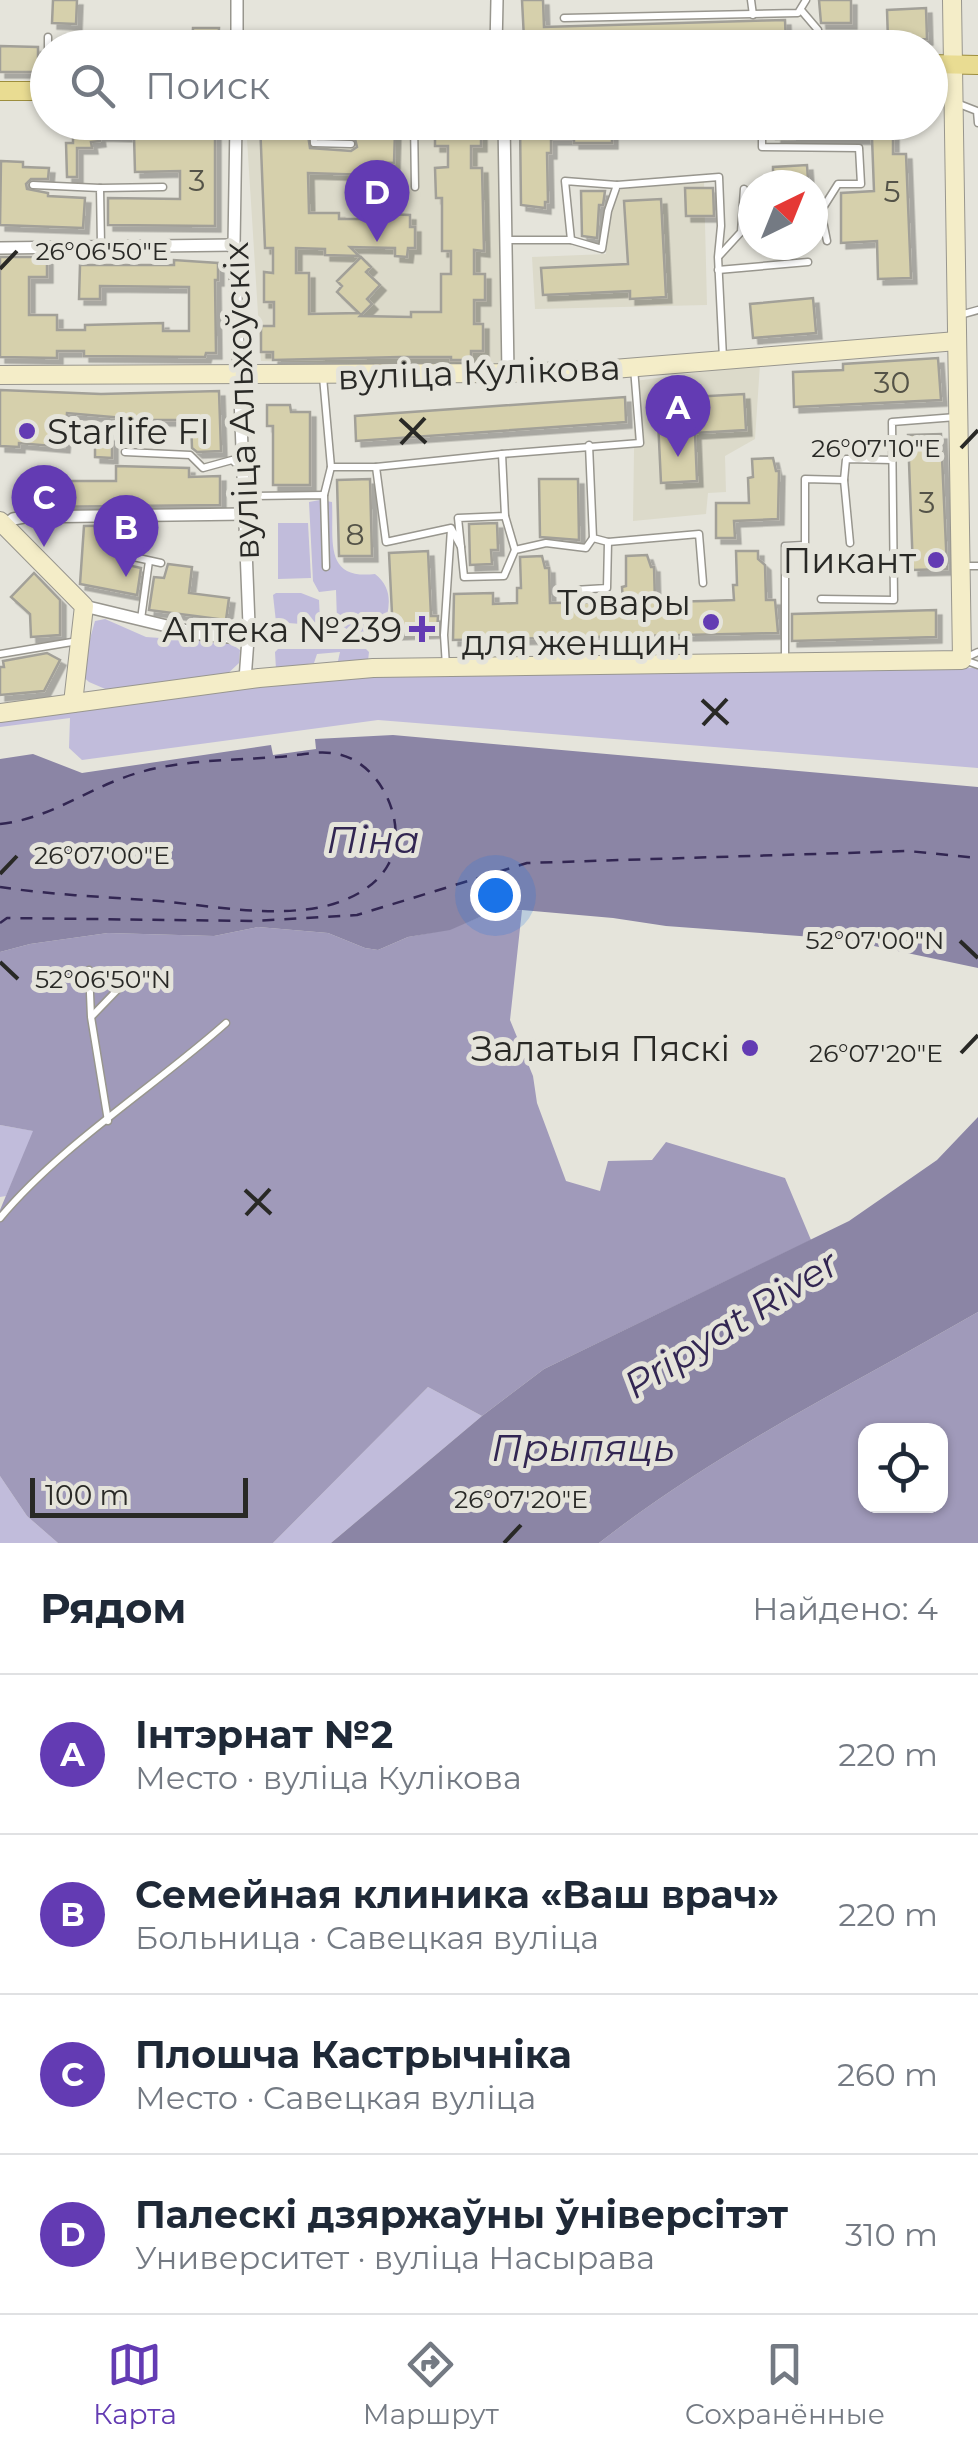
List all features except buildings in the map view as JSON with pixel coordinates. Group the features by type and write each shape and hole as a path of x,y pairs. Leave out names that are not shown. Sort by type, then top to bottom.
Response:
{"main road":[{"path":"948,64 978,65"},
{"path":"0,91 30,91"}],"street":[{"path":"237,0 237,30"},
{"path":"497,30 498,0"},
{"path":"0,713 245,680 372,668 973,659 957,417 952,0"},
{"name":"вуліца Альхоўскіх","path":"236,140 234,246 246,514 245,680"},
{"path":"504,140 508,374"},
{"path":"0,248 234,246"},
{"name":"вуліца Кулікова","path":"0,375 508,374 957,341"},
{"path":"246,514 24,517 2,523 84,606 200,634 248,639"},
{"path":"72,703 84,606"}],"lane":[{"path":"751,0 753,14"},
{"path":"564,18 798,13 806,0"},
{"path":"801,10 818,30"},
{"path":"953,102 977,111 978,123"},
{"path":"314,140 351,144"},
{"path":"414,140 415,187"},
{"path":"762,140 762,147 859,148 861,184 838,184 828,200"},
{"path":"571,240 565,182 617,184 719,177 718,270 723,360"},
{"path":"506,240 571,240 602,249 617,184"},
{"path":"34,185 164,187"},
{"path":"100,188 101,246"},
{"path":"718,258 738,235"},
{"path":"718,270 808,262"},
{"path":"956,316 978,310"},
{"path":"331,467 640,443 634,367"},
{"path":"323,376 331,467 324,496 326,567"},
{"path":"821,599 894,600 892,422 957,417"},
{"path":"514,550 546,544 586,548 593,538 589,445"},
{"path":"125,452 190,454 203,468 232,460 242,469"},
{"path":"502,454 505,516 514,550 504,576 464,577 458,518 505,516"},
{"path":"850,543 846,460 892,460"},
{"path":"376,466 386,542 451,528"},
{"path":"785,661 785,546 805,545 805,479 844,480"},
{"path":"245,496 324,496"},
{"path":"451,528 461,547"},
{"path":"446,667 444,635 451,528"},
{"path":"593,538 608,542 699,534 703,584"},
{"path":"574,590 606,588 608,542"},
{"path":"129,556 161,563"},
{"path":"141,620 150,561"},
{"path":"0,654 80,641"},
{"path":"89,970 91,1017 108,1121"},
{"path":"91,1017 124,984"},
{"path":"0,1218 27,1186 226,1023"}],"shaded area":[{"path":"247,140 498,140 502,367 261,361"},
{"path":"704,182 707,305 535,309 532,257 606,254 604,210 622,188"},
{"path":"760,364 755,439 725,456 726,492 708,493 706,514 633,521 635,381"},
{"path":"309,502 332,502 333,543 339,564 347,571 375,574 385,586 389,607 383,630 347,630 337,621 336,590 319,592 313,581"},
{"path":"278,523 308,523 311,578 278,579"},
{"path":"276,593 301,593 319,600 320,621 313,625 276,622"},
{"path":"105,619 146,637 230,643 240,650 239,663 223,678 110,691 80,674 95,621"},
{"path":"278,649 369,652 368,661 338,661 340,652 317,654 314,663 276,669"},
{"path":"978,668 978,768 378,720 82,760 69,748 70,718 0,727 0,720 372,672"},
{"path":"522,910 510,1020 533,1076 537,1103 566,1181 600,1191 608,1161 652,1160 666,1142 785,1178 811,1240 544,1369 482,1416 428,1387 273,1543 58,1543 27,1516 0,1476 0,1210 33,1131 0,1125 0,952 108,933 214,936 258,927 328,933 378,950 487,914"},
{"path":"0,1125 34,1131 6,1196 0,1197"},
{"path":"978,1312 978,1543 599,1543 689,1479"},
{"path":"428,1387 482,1416 331,1543 273,1543"},
{"path":"0,1476 27,1516 58,1543 0,1543"}],"water":[{"name":"Піна","path":"393,735 978,787 978,968 841,939 522,910 487,914 450,930 408,937 378,950 328,933 258,927 214,936 108,933 0,952 0,759 33,754 82,773 271,745 273,755 316,749 315,739"},
{"name":"Прыпяць","path":"978,1117 978,1312 736,1449 599,1543 331,1543 544,1369 849,1221 937,1160"}],"ferry route":[{"path":"0,824 32,817 139,772 198,762 331,753 348,757 376,779 393,813 396,831 388,865 377,880 344,900 306,909 243,910 0,887"},
{"path":"0,923 7,918 254,921 357,915 527,863 908,851 978,858"}],"place":[{"name":"Палескі дзяржаўны ўніверсітэт","path":"377,242"},
{"name":"Starlife FI","path":"27,431"},
{"name":"Інтэрнат №2","path":"678,457"},
{"name":"Плошча Кастрычніка","path":"44,547"},
{"name":"Пикант","path":"936,560"},
{"name":"Семейная клиника «Ваш врач»","path":"126,577"},
{"name":"Товары для женщин","path":"711,622"},
{"name":"Аптека №239","path":"422,629"},
{"name":"Залатыя Пяскі","path":"750,1048"}],"water label":[{"name":"Pripyat River","path":"731,1324"}]}
